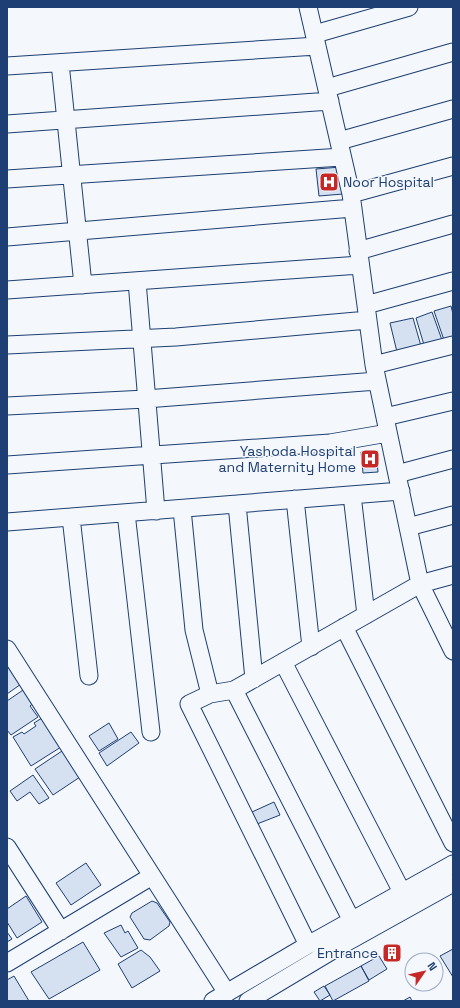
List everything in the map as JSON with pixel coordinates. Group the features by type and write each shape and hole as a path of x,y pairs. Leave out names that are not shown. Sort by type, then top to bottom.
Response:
{"street":[{"path":"308,7 352,201 376,373 420,584 453,651"},
{"path":"7,66 60,63 316,40 409,7"},
{"path":"7,124 66,120 328,94 453,52"},
{"path":"60,63 84,285"},
{"path":"7,179 340,149 453,109"},
{"path":"7,237 78,232 352,201 453,166"},
{"path":"7,290 137,281 359,258 453,224"},
{"path":"137,281 156,511"},
{"path":"7,345 141,339 367,313 453,281"},
{"path":"7,406 146,399 376,373 453,345"},
{"path":"7,465 151,454 330,444 453,401"},
{"path":"397,474 453,459"},
{"path":"7,522 400,491"},
{"path":"352,495 366,615"},
{"path":"295,500 310,647"},
{"path":"237,504 254,679"},
{"path":"182,509 194,630 210,694"},
{"path":"126,513 151,732"},
{"path":"408,527 453,515"},
{"path":"72,518 89,676"},
{"path":"308,945 189,704 210,694 234,690 420,584 453,575"},
{"path":"344,627 453,843"},
{"path":"7,649 152,876 220,997 308,945 453,864"},
{"path":"283,662 402,892"},
{"path":"234,690 352,920"},
{"path":"7,847 61,931"},
{"path":"7,963 152,876"},
{"path":"248,1001 338,947 453,883"}],"building":[{"path":"341,167 343,194 319,196 316,169"},
{"path":"451,306 453,314 453,337 444,340 434,311"},
{"path":"432,312 442,340 424,345 416,318"},
{"path":"413,318 421,346 397,352 390,323"},
{"path":"376,451 378,472 363,473 361,452"},
{"path":"7,664 21,684 7,694"},
{"path":"26,688 35,702 30,706 38,717 11,735 7,730 7,701"},
{"path":"42,718 61,747 31,766 13,737 22,732 24,734 36,726 34,723"},
{"path":"109,723 118,739 99,751 89,736"},
{"path":"131,732 139,743 107,766 99,753"},
{"path":"65,749 83,775 53,795 35,769"},
{"path":"33,775 49,798 39,804 30,792 17,801 10,791"},
{"path":"274,802 280,815 257,824 252,812"},
{"path":"86,863 101,885 71,905 56,883"},
{"path":"26,896 42,922 17,938 7,922 7,909"},
{"path":"152,901 157,903 170,922 169,926 150,940 144,939 130,917 132,913"},
{"path":"121,925 125,933 128,931 138,948 121,957 104,933"},
{"path":"7,932 12,939 7,942"},
{"path":"83,942 100,970 49,999 31,972"},
{"name":"Entrance","path":"390,949 394,949 396,953 394,957 390,957 388,955 388,951"},
{"path":"453,949 453,977 444,962 444,954"},
{"path":"141,950 150,957 160,971 132,988 118,964"},
{"path":"379,956 387,969 369,980 361,966"},
{"path":"361,966 369,981 333,1001 325,986"},
{"path":"14,976 29,1001 7,1001 7,980"},
{"path":"324,986 330,995 320,1001 314,992"},
{"path":"410,997 412,1001 403,1001"}],"place":[{"name":"Noor Hospital","path":"329,182"},
{"name":"Yashoda Hospital and Maternity Home","path":"370,459"},
{"name":"Entrance","path":"392,953"}]}
